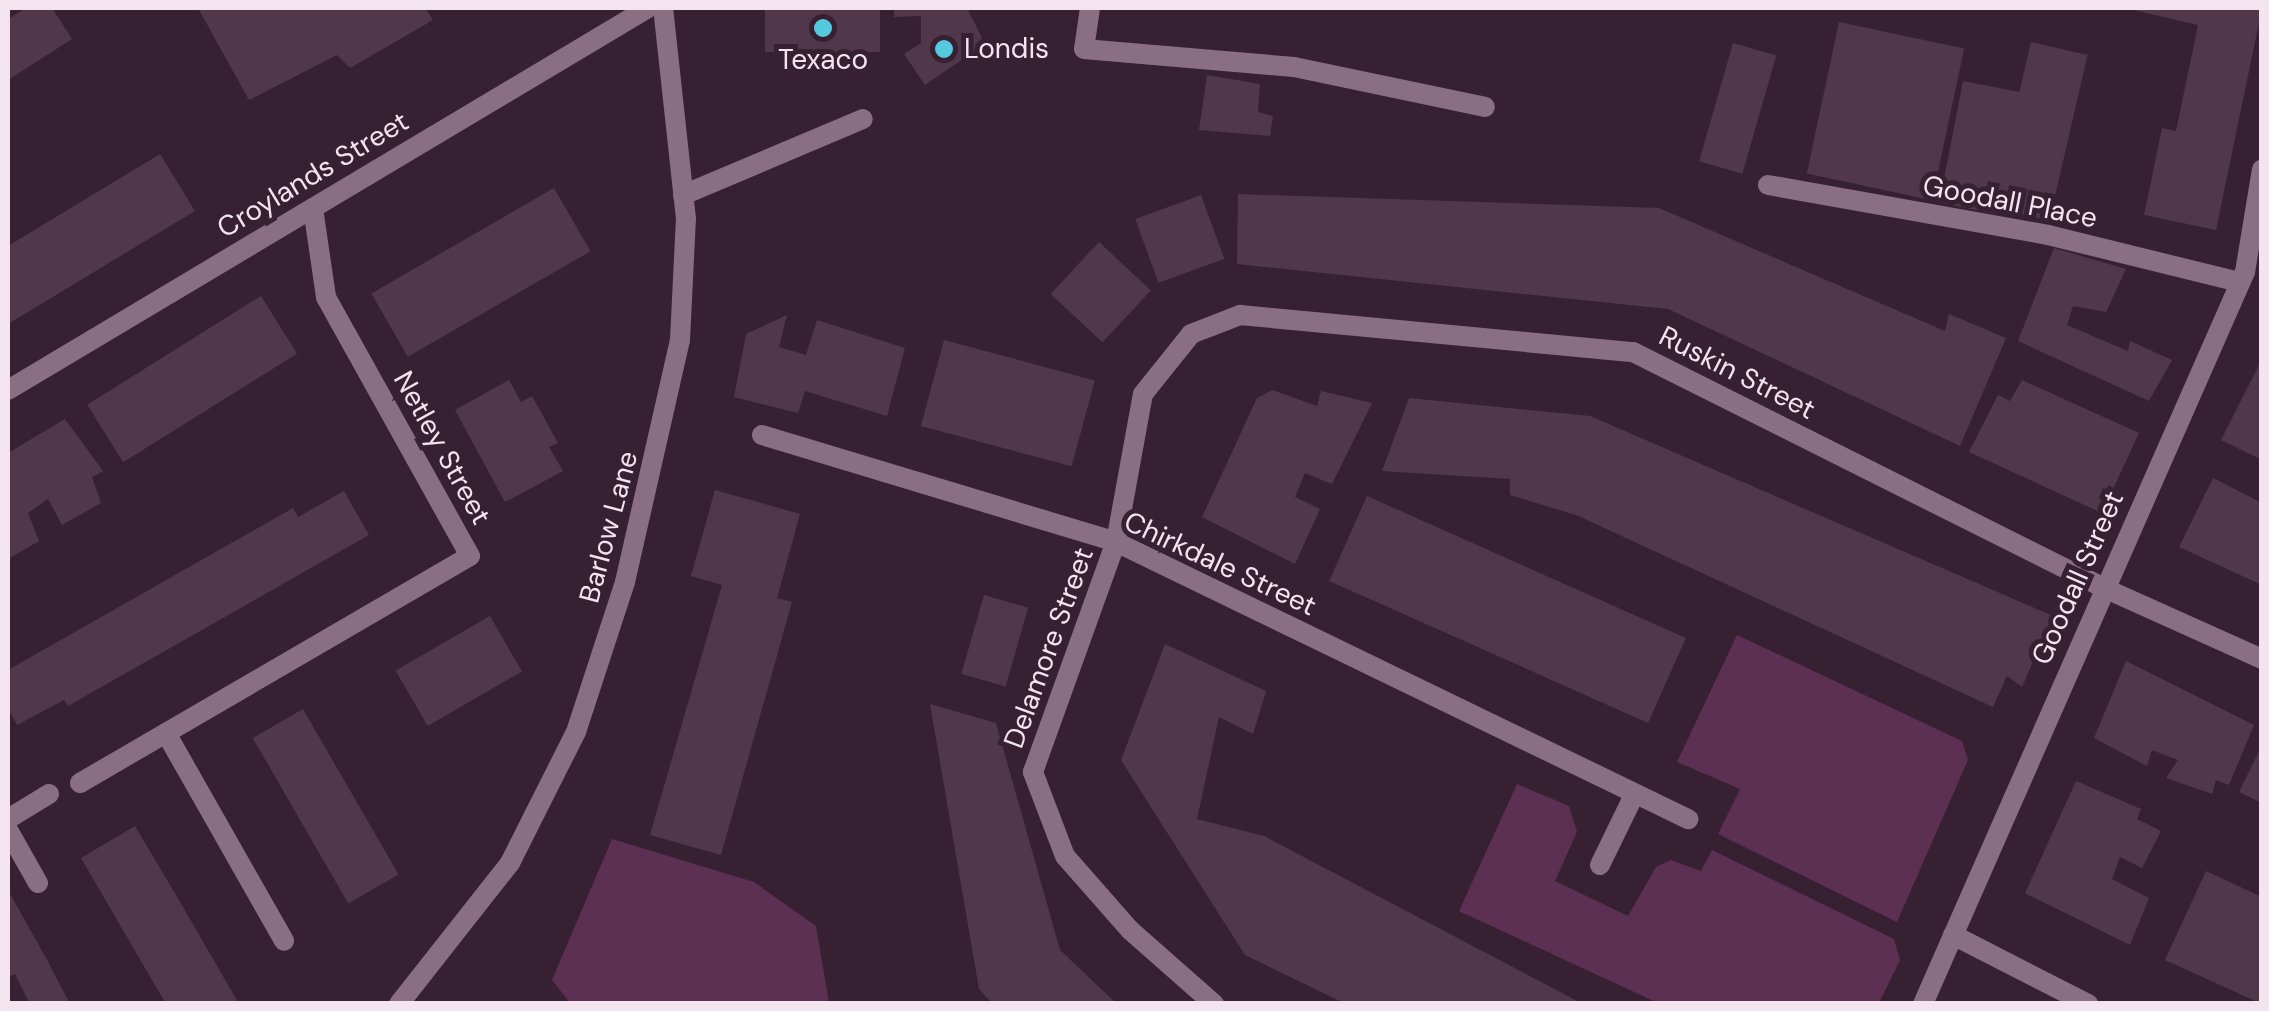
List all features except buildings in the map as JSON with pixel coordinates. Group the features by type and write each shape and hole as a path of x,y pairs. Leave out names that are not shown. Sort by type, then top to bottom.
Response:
{"street":[{"name":"Croylands Street","path":"8,390 648,8"},
{"name":"Barlow Lane","path":"399,1004 510,863 576,732 661,445 680,340 683,195 664,8"},
{"path":"1090,8 1084,49 1294,68 1485,107"},
{"path":"683,195 864,120"},
{"name":"Goodall Street","path":"1923,1004 2104,588 2249,277 2262,169"},
{"name":"Goodall Place","path":"1768,185 2048,235 2249,277"},
{"name":"Netley Street","path":"80,783 470,556 326,297 313,208"},
{"name":"Ruskin Street","path":"1116,542 1143,394 1191,334 1240,315 1632,352 2104,588 2262,659"},
{"name":"Chirkdale Street","path":"762,435 1116,542 1688,818"},
{"name":"Delamore Street","path":"1116,542 1034,772 1065,856 1130,930 1214,1004"},
{"path":"166,733 284,942"},
{"path":"8,819 49,794"},
{"path":"1600,865 1634,794"},
{"path":"8,830 38,883"},
{"path":"1952,935 2088,1004"}],"shaded area":[{"path":"1737,635 1962,741 1968,760 1897,922 1718,834 1740,789 1677,762"},
{"path":"1517,784 1569,806 1577,832 1555,881 1628,916 1656,867 1671,860 1701,871 1712,850 1894,939 1900,960 1879,1003 1658,1003 1459,911"},
{"path":"612,839 754,882 816,926 829,1003 570,1003 552,980"}],"place":[{"name":"Texaco","path":"823,28"},
{"name":"Londis","path":"944,49"}]}
